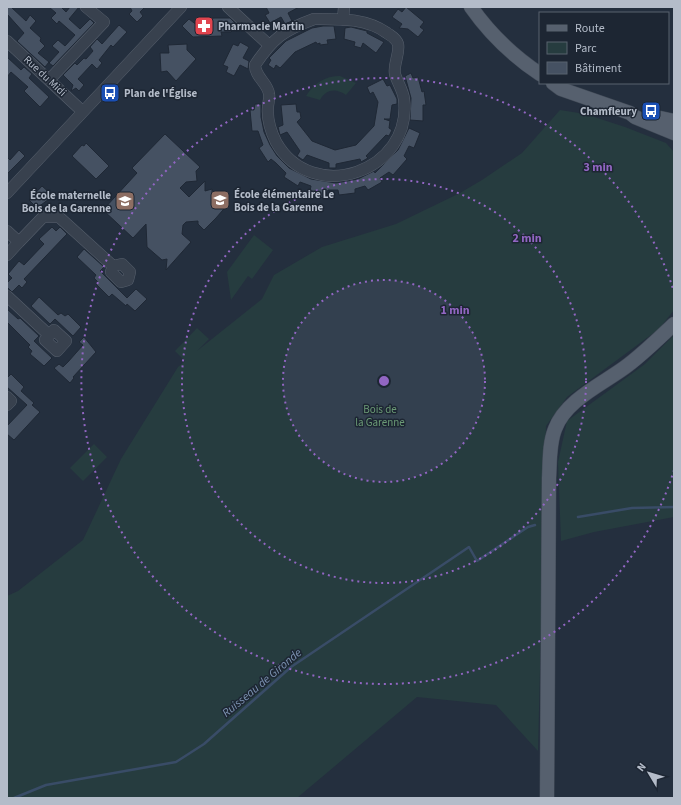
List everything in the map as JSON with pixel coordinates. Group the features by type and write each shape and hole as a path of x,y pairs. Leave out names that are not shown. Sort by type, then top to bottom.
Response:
{"main road":[{"path":"471,7 514,56 539,73"},
{"path":"554,84 561,89 630,113 637,113 674,121"},
{"path":"630,113 635,117 674,133"},
{"path":"547,798 549,478 555,428 573,404 630,363 674,324"}],"street":[{"path":"49,80 104,22 86,7"},
{"path":"7,193 181,7"},
{"path":"228,7 268,45"},
{"path":"343,20 344,7"},
{"path":"314,19 343,20 368,23 395,38 398,45 395,73 401,86 404,100 401,129 396,141 386,154 362,171 342,176 319,174 308,171 296,164 283,151 276,141 269,120 268,89 255,69 255,65 268,45 280,35 314,19"},
{"name":"Rue du Midi","path":"7,41 82,112"},
{"path":"7,255 44,217 59,216 113,266"},
{"path":"7,231 19,242"},
{"path":"7,296 49,335"},
{"path":"7,397 11,401 7,405"}],"green space":[{"path":"340,76 356,83 346,95 339,91 332,91 322,96 320,100 306,96 320,81 329,77"},
{"name":"Bois de la Garenne","path":"560,110 585,114 625,127 666,143 674,152 674,310 659,329 567,397 546,426 538,751 496,705 417,697 297,798 7,798 7,596 18,591 83,540 121,459 178,367 185,361 175,351 197,328 209,339 197,351 262,299 274,275 322,247 396,224 460,193 482,180 522,153"},
{"path":"254,235 273,250 252,279 248,276 231,300 227,272"},
{"path":"674,335 674,517 594,532 561,541 558,462 567,421 645,364"},
{"path":"94,444 107,457 83,481 70,468"}],"building":[{"path":"7,7 11,7 26,21 30,15 36,21 30,28 41,38 40,41 45,46 38,53 49,62 45,67 17,41 24,33 7,14"},
{"path":"49,7 61,7 66,12 70,7 79,7 69,19 80,29 90,19 94,23 53,66 49,63 59,52 52,46 58,40 65,46 75,35 59,21 57,24 51,18 56,13"},
{"path":"130,7 145,7 140,12 143,16 137,22 129,14 132,11"},
{"path":"266,7 299,7 288,13 292,21 285,24 281,17 270,23 265,15 269,13"},
{"path":"406,7 424,22 420,27 424,30 418,37 408,29 399,28 402,24 392,17 398,9 402,12"},
{"path":"230,18 237,25 231,32 221,32 222,36 193,37 182,26 189,19 198,26 199,19"},
{"path":"119,25 127,32 113,47 111,45 99,60 102,63 97,69 92,64 78,79 84,85 79,91 76,88 71,91 73,85 63,75 75,63 77,65 84,58 86,59 93,51 90,47 97,39 102,44"},
{"path":"334,26 336,39 327,40 328,44 320,45 320,43 317,44 316,42 295,52 280,68 276,65 274,69 268,65 271,60 269,58 286,41 312,28"},
{"path":"351,27 367,31 367,33 384,42 376,53 363,43 361,48 354,46 355,42 344,39 345,28"},
{"path":"240,42 249,47 243,58 249,61 248,69 240,65 234,76 226,72 228,67 223,65 233,44 238,46"},
{"path":"187,44 187,50 196,59 176,81 167,71 161,72 160,53 169,53 168,45"},
{"path":"7,57 21,70 24,67 32,74 29,78 49,97 40,107 24,91 28,87 11,72 7,77"},
{"path":"411,73 413,78 418,77 422,92 424,91 426,105 423,105 423,121 410,120 411,98 405,76"},
{"path":"383,79 387,86 390,85 397,99 397,104 392,105 390,119 384,119 390,121 389,128 392,130 389,136 386,135 366,156 368,158 361,162 360,159 336,164 336,168 329,168 329,163 307,155 303,160 297,156 300,151 287,132 280,135 278,127 283,125 281,105 296,104 297,112 300,112 301,118 297,122 312,141 335,150 356,145 374,126 378,102 373,92 370,94 367,87"},
{"path":"255,104 261,104 261,117 264,132 277,156 289,168 311,179 336,183 358,179 374,171 375,173 398,150 409,128 420,133 414,148 409,146 404,156 407,159 393,175 389,172 380,178 382,182 368,190 365,186 355,189 355,193 339,195 338,190 328,190 324,198 318,196 318,193 310,191 311,186 300,182 298,186 284,177 286,173 271,159 268,162 259,148 263,145 258,131 252,131 250,110 254,110"},
{"path":"165,134 200,167 196,171 197,181 186,182 180,188 189,197 205,181 205,191 212,189 212,194 219,200 219,204 229,203 204,230 198,224 198,221 186,222 183,225 182,234 191,242 166,270 167,259 162,260 147,247 146,224 133,238 103,210 137,173 132,168"},
{"path":"86,143 109,166 96,179 72,156 82,145 84,146"},
{"path":"19,150 25,156 7,174 7,157 10,160"},
{"path":"42,186 53,196 37,208 29,200"},
{"path":"52,227 56,231 60,227 67,234 24,279 27,282 22,288 19,285 12,292 7,287 7,283 12,278 8,274 19,261 24,265 44,244 39,239"},
{"path":"84,249 104,267 100,271 127,298 136,289 147,299 135,311 127,304 126,306 112,294 109,297 96,284 98,282 94,278 96,275 77,257"},
{"path":"39,297 58,315 61,313 65,316 68,314 81,327 73,336 55,319 50,324 31,306"},
{"path":"7,309 18,319 20,318 39,336 34,341 52,358 44,366 30,354 32,351 28,347 30,345 7,322"},
{"path":"84,337 96,352 73,377 74,378 70,383 54,368 59,364 63,367 68,362 83,345 79,342"},
{"path":"11,374 24,387 21,391 34,403 32,405 40,412 14,440 7,434 7,426 27,405 7,387 7,378"}],"waterway":[{"path":"578,517 632,508 674,507"},
{"name":"Ruisseau de Gironde","path":"14,798 46,785 176,762 204,744 291,667 469,547 477,561 528,527 535,525"}],"place":[{"name":"Pharmacie Martin","path":"204,26"},
{"name":"Plan de l'Église","path":"110,93"},
{"name":"Chamfleury","path":"651,111"},
{"name":"École élémentaire Le Bois de la Garenne","path":"220,200"},
{"name":"École maternelle Bois de la Garenne","path":"125,201"}]}
